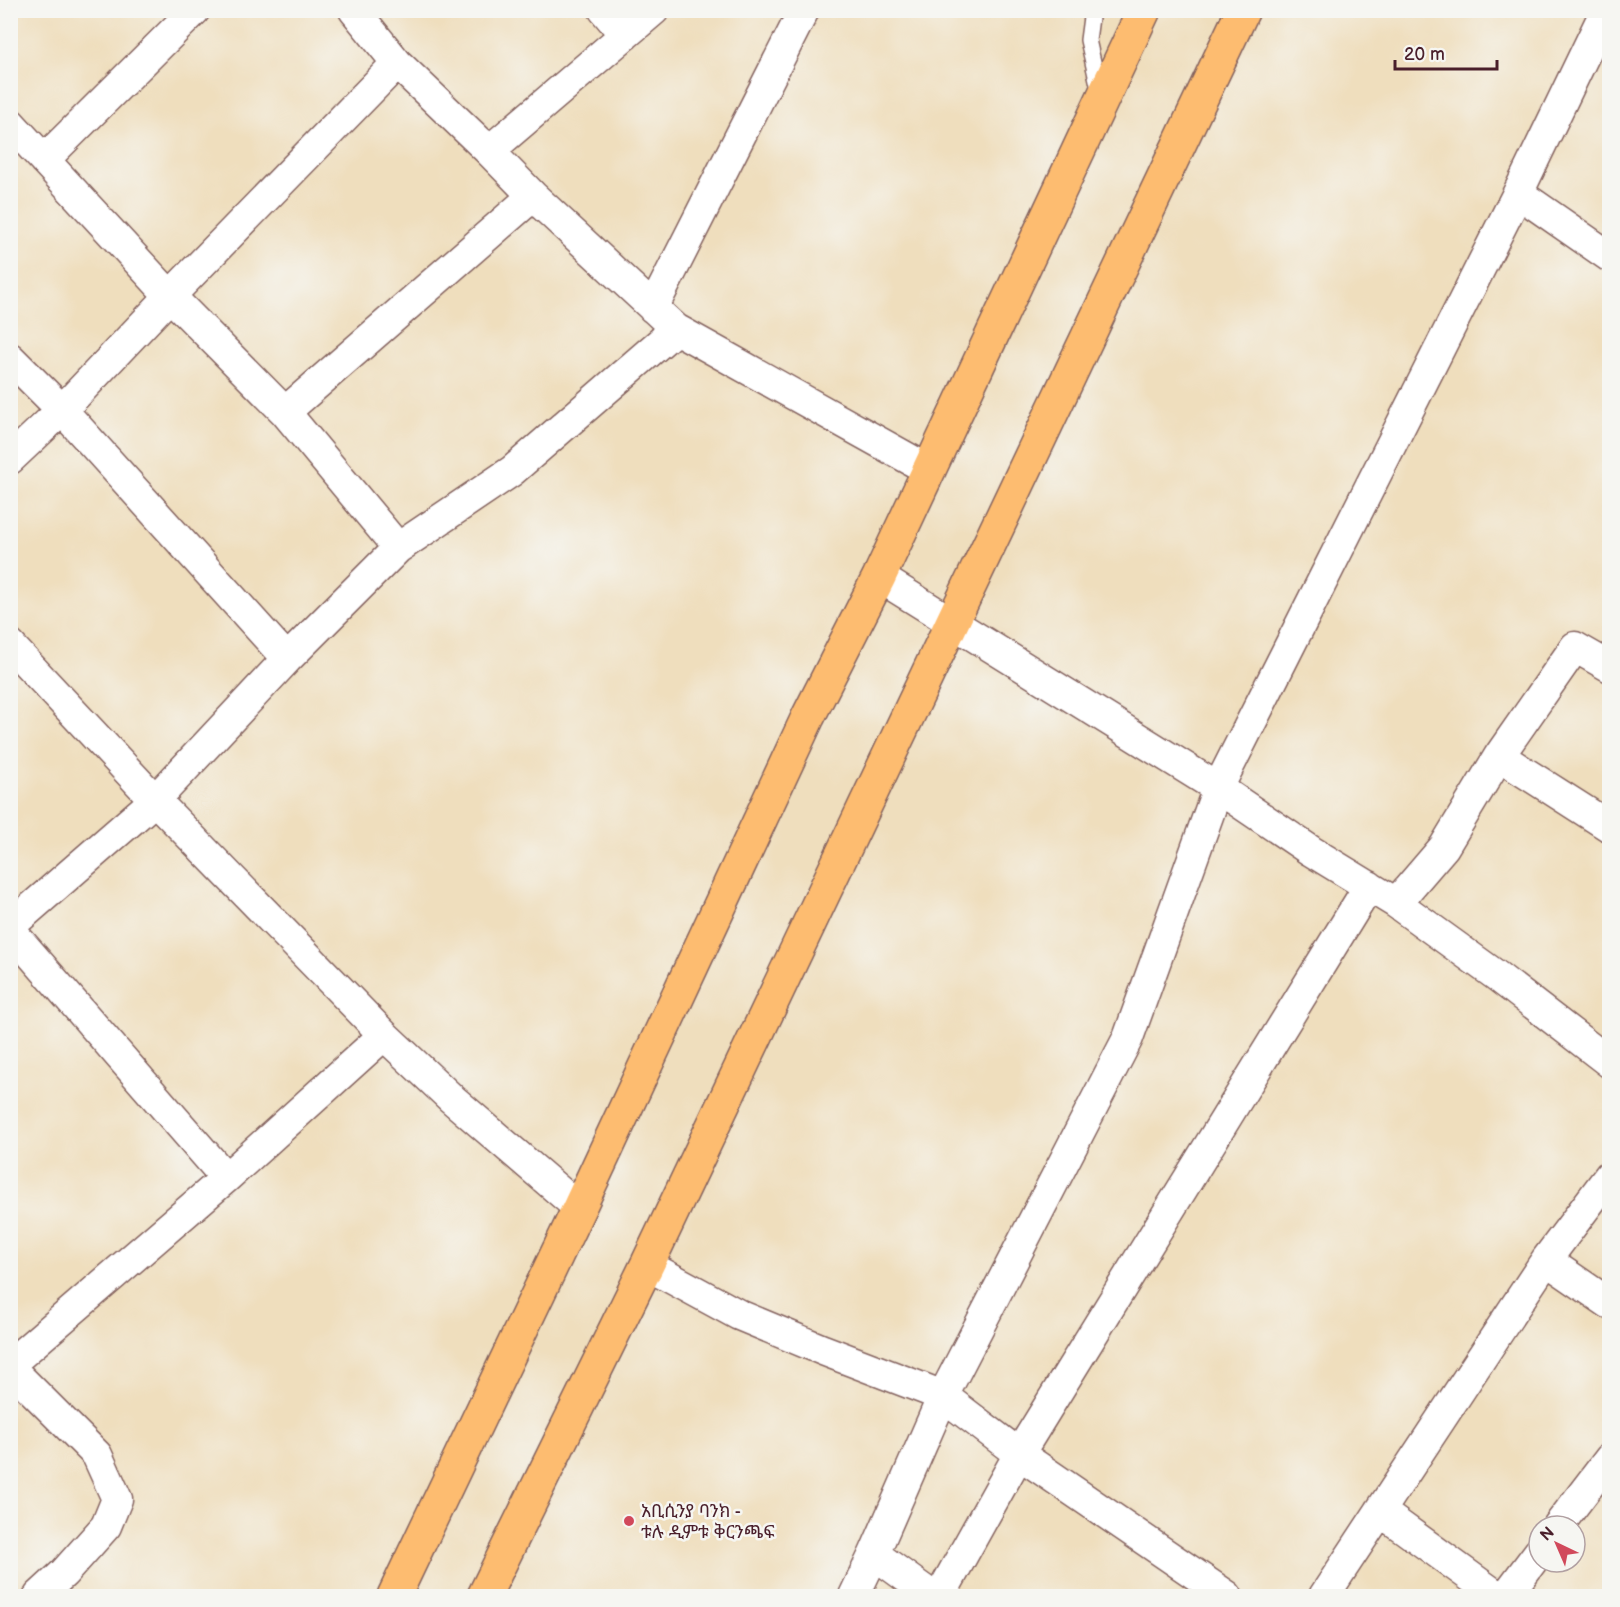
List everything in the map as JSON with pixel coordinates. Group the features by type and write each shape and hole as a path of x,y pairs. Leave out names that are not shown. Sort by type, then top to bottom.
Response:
{"main road":[{"path":"394,1596 579,1208 803,728 879,577 1144,10"},
{"path":"484,1596 647,1265 1243,10"}],"street":[{"path":"44,160 195,10"},
{"path":"354,10 398,63 532,196 676,329 929,470"},
{"path":"604,10 625,35"},
{"path":"489,151 654,10"},
{"path":"653,308 804,10"},
{"path":"854,1596 943,1395 1128,1038 1218,788 1604,25"},
{"path":"10,459 62,410 398,63"},
{"path":"10,123 170,296 285,412 398,548"},
{"path":"1518,194 1610,257"},
{"path":"285,412 532,196"},
{"path":"226,1178 10,928 155,800 287,659 398,548 512,471 676,329"},
{"path":"10,358 62,410 287,659"},
{"path":"879,577 1218,788 1311,851 1396,903 1497,976 1610,1063"},
{"path":"10,645 155,800 384,1035 451,1098 579,1208"},
{"path":"1396,903 1444,847 1499,756 1575,647 1610,667"},
{"path":"1499,756 1610,827"},
{"path":"940,1596 1018,1454 1369,886"},
{"path":"39,1596 64,1573 106,1526 117,1499 97,1455 10,1366 226,1178 384,1035"},
{"path":"1324,1596 1546,1260 1610,1175"},
{"path":"1546,1260 1610,1304"},
{"path":"647,1265 739,1315 823,1350 943,1395 1018,1454 1227,1596"},
{"path":"1567,1514 1610,1458"},
{"path":"1380,1511 1497,1596"},
{"path":"874,1554 932,1596"},
{"path":"1506,1596 1527,1568"}],"lane":[{"path":"1092,10 1088,40 1102,99"}],"place":[{"name":"አቢሲንያ ባንክ - ቱሉ ዲምቱ ቅርንጫፍ","path":"629,1521"}]}
